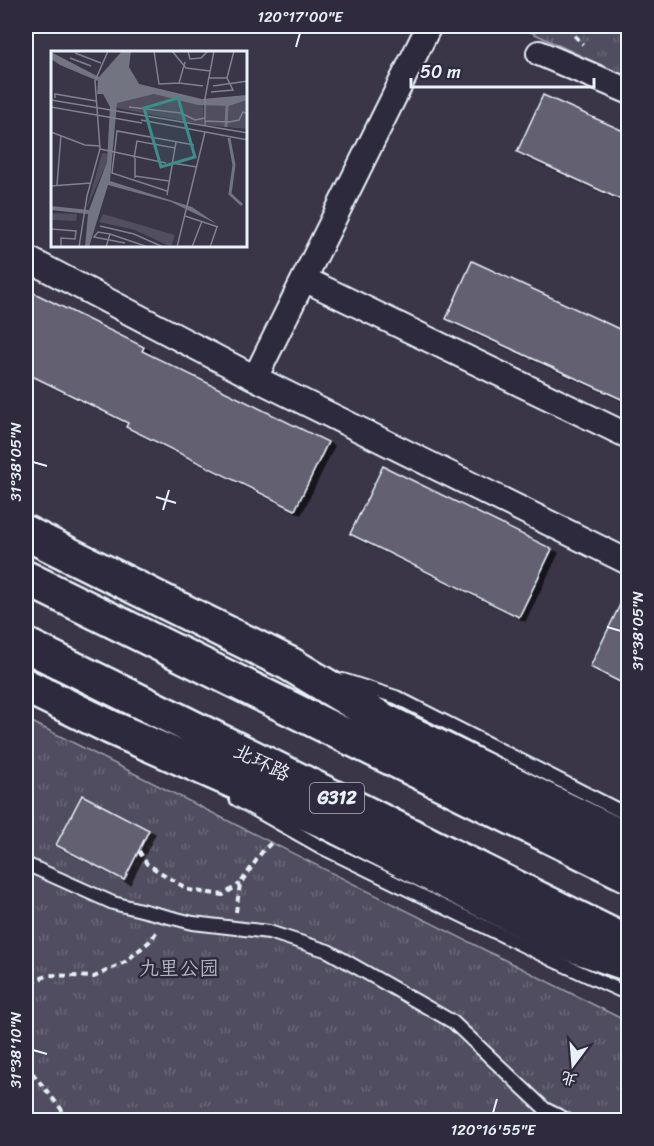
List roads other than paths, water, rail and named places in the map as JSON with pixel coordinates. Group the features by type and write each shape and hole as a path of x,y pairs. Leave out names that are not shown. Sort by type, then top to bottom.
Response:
{"highway":[{"path":"26,533 290,664 382,720 628,840"},
{"path":"26,578 628,875"},
{"name":"北环路","path":"35,649 628,943"},
{"path":"26,686 110,727 331,824 567,943 628,964"}],"street":[{"path":"255,378 429,26"},
{"path":"538,52 628,91"},
{"path":"26,258 255,378 628,562"},
{"path":"304,279 628,436"}],"lane":[{"path":"290,664 396,697 628,815"},
{"path":"110,727 321,847 536,952 628,994"},
{"path":"26,864 113,903 193,922 269,932 328,951 453,1022 545,1109 567,1120"}],"park label":[{"name":"九里公园","path":"179,968"}]}
